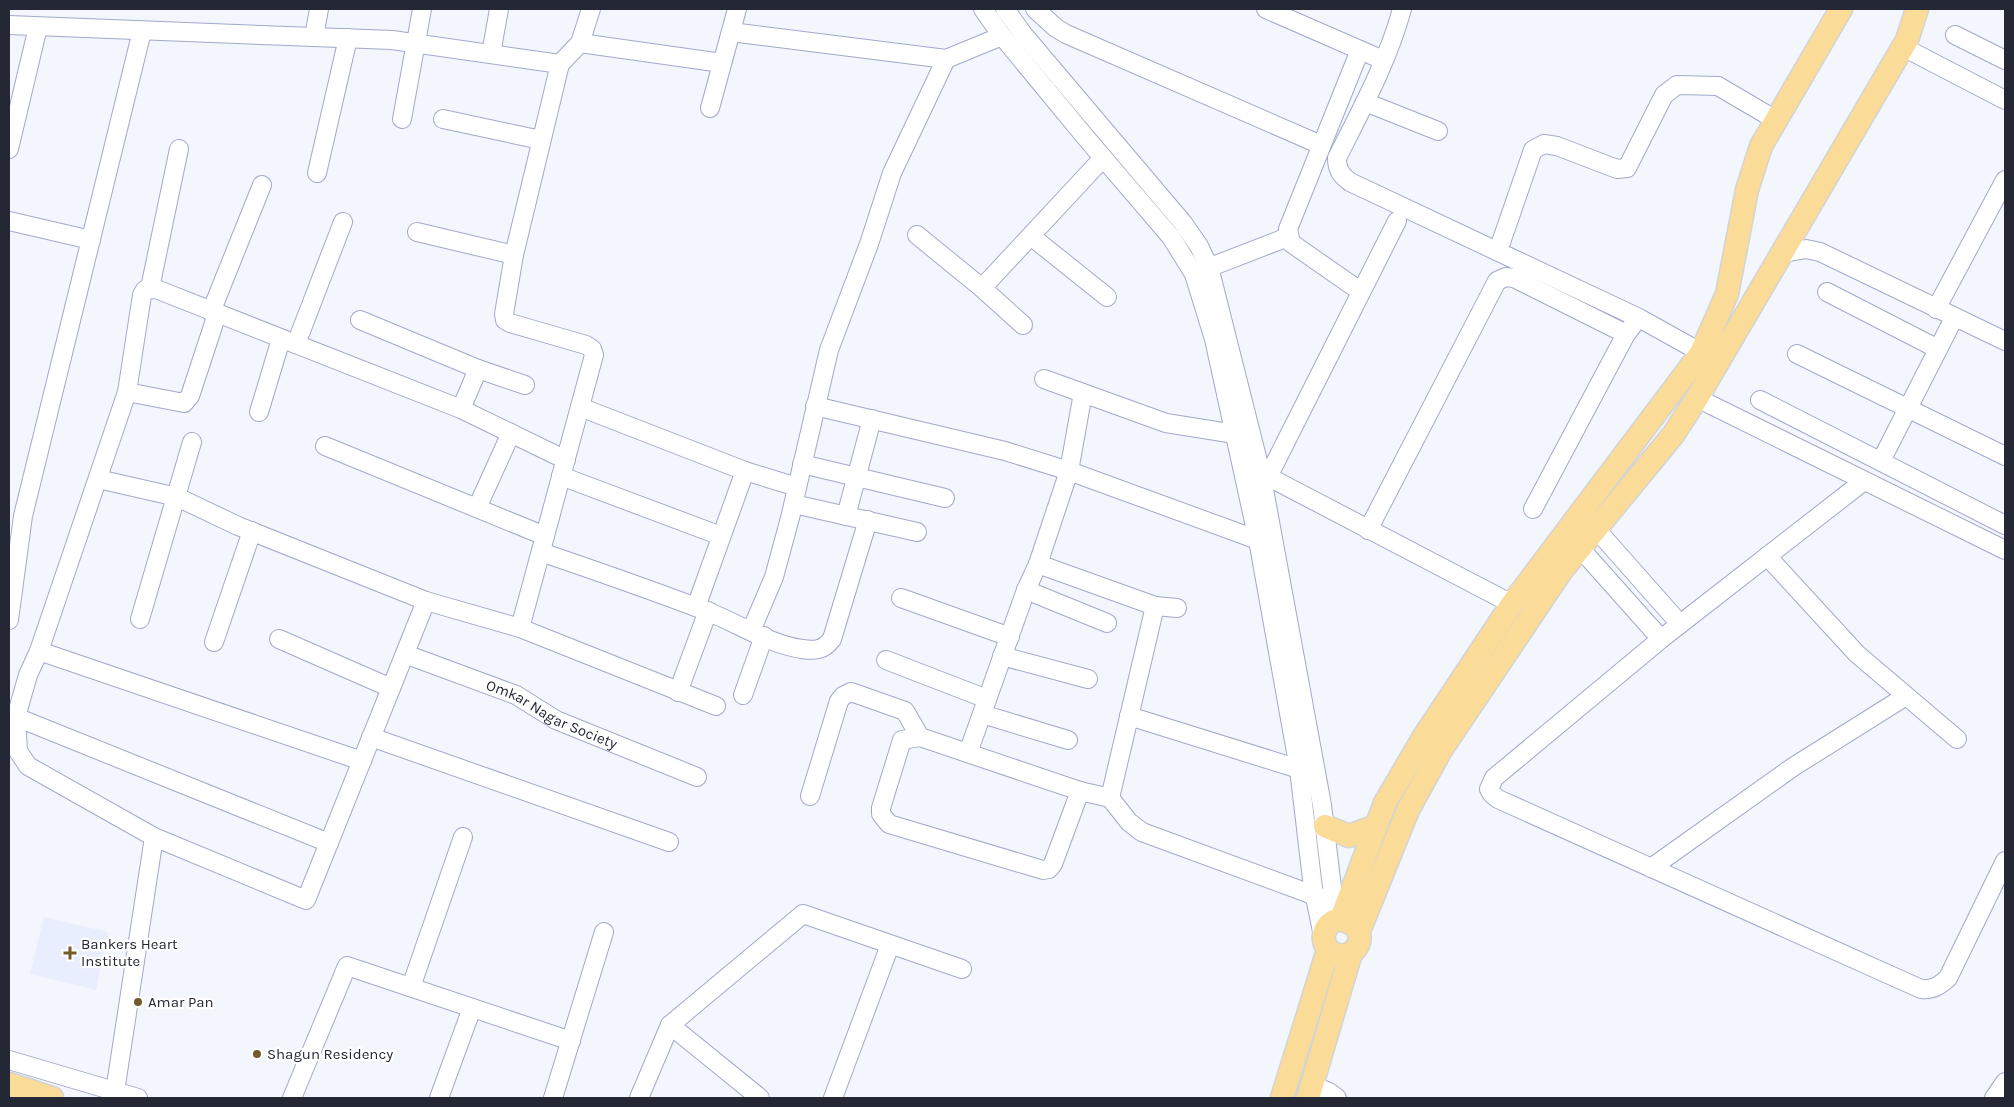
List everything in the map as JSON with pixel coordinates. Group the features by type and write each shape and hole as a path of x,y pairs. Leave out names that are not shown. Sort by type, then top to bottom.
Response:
{"main road":[{"path":"1337,926 1408,810 1441,750 1579,547 1596,530 1673,435 1697,398 1727,294 1747,190 1761,146 1842,9"},
{"path":"1282,1098 1337,926 1385,803 1423,738 1512,604 1710,358 1784,253 1903,47 1917,9"},
{"path":"1325,826 1349,836 1376,826"},
{"path":"1310,1092 1351,953 1359,943 1337,926"},
{"path":"9,1084 52,1098"}],"street":[{"path":"314,37 319,9"},
{"path":"402,119 422,9"},
{"path":"491,54 499,9"},
{"path":"520,628 594,356 592,349 586,344 505,320 504,314 514,255 560,64 580,43 591,9"},
{"path":"710,108 737,9"},
{"path":"983,9 1002,36 1104,158 1171,237 1202,270 1264,475 1258,540 1298,769 1315,897 1337,926"},
{"path":"1005,9 1019,30 1183,223 1199,246 1214,339 1235,434 1261,518 1325,826 1337,926"},
{"path":"1019,30 1034,9 1066,34 1321,145"},
{"path":"1266,9 1383,60"},
{"path":"1402,9 1397,29 1365,102 1337,158 1337,167 1342,176 1350,182 1639,318 1710,358"},
{"path":"9,26 348,38 415,44 560,64"},
{"path":"9,149 38,27"},
{"path":"9,616 23,516 142,31"},
{"path":"731,32 946,59 1002,36"},
{"path":"1955,35 2005,60"},
{"path":"317,173 348,38"},
{"path":"580,43 722,62"},
{"path":"1903,47 2005,100"},
{"path":"1360,50 1290,221 1288,237 1291,243 1360,291"},
{"path":"742,695 795,495 828,350 869,244 892,173 946,59"},
{"path":"1498,251 1533,150 1544,144 1557,146 1617,169 1627,168 1664,95 1677,86 1718,86 1776,120"},
{"path":"1365,102 1438,130"},
{"path":"443,119 541,140"},
{"path":"178,149 150,288 142,295 127,392 39,650 28,675 15,693 18,751 28,766 154,837 306,900 426,601"},
{"path":"982,288 1032,237 1104,158"},
{"path":"1936,309 2005,180"},
{"path":"127,392 184,403 190,396 214,313 262,185"},
{"path":"9,221 90,240"},
{"path":"1264,475 1397,221"},
{"path":"258,412 343,222"},
{"path":"417,232 514,255"},
{"path":"917,235 982,288 1023,325"},
{"path":"1032,237 1107,297"},
{"path":"1202,270 1288,237"},
{"path":"1784,253 1806,249 1820,252 2005,342"},
{"path":"1368,530 1497,281 1506,277 1514,278 1626,334"},
{"path":"150,288 461,409 510,434 564,468 721,536"},
{"path":"1827,292 1938,349"},
{"path":"1533,509 1626,334 1639,318"},
{"path":"1881,462 1954,318"},
{"path":"360,320 478,369 525,385"},
{"path":"1797,354 2005,456"},
{"path":"461,409 478,369"},
{"path":"1044,379 1166,423 1235,434"},
{"path":"968,753 1026,590 1038,564 1069,471 1083,393"},
{"path":"1697,398 2005,550"},
{"path":"1760,400 1881,462 2004,521"},
{"path":"815,406 1005,451 1069,471 1258,540"},
{"path":"580,407 745,471 795,495 846,516 917,532"},
{"path":"846,516 872,419"},
{"path":"477,508 510,434"},
{"path":"140,619 192,442"},
{"path":"325,446 477,508 543,544 758,634 800,649 818,651 827,646 832,639 868,520"},
{"path":"802,464 944,498"},
{"path":"678,692 721,536 745,471"},
{"path":"1264,475 1512,604"},
{"path":"98,479 177,497 252,531 426,601 520,628 716,706"},
{"path":"1864,480 1661,639 1494,778 1489,788 1498,799 1921,989 1931,989 1940,986 1948,978 2005,861"},
{"path":"1596,530 1680,624"},
{"path":"214,642 252,531"},
{"path":"1579,547 1661,639"},
{"path":"1767,556 1857,654 1957,739"},
{"path":"1038,564 1154,606 1177,608"},
{"path":"1026,590 1107,623"},
{"path":"901,598 1010,637"},
{"path":"1110,798 1154,606"},
{"path":"280,639 391,688"},
{"path":"39,650 362,761"},
{"name":"Omkar Nagar Society","path":"405,654 516,695 556,720 697,777"},
{"path":"1002,656 1088,679"},
{"path":"886,660 985,706 1068,740"},
{"path":"810,796 840,701 847,693 851,692 905,711 920,737"},
{"path":"1651,868 1794,767 1906,696"},
{"path":"1129,716 1298,769"},
{"path":"16,717 329,844"},
{"path":"371,737 669,842"},
{"path":"1080,791 1053,864 1049,869 1043,870 889,824 881,814 881,808 902,740 920,737 1080,791 1110,798 1129,822 1142,832 1315,897 1337,926"},
{"path":"115,1095 154,837"},
{"path":"411,987 463,837"},
{"path":"639,1098 670,1025 803,914 962,969"},
{"path":"554,1098 604,932"},
{"path":"833,1098 890,945"},
{"path":"292,1098 347,966 571,1041"},
{"path":"439,1098 472,1008"},
{"path":"670,1025 760,1098"},
{"path":"9,1060 115,1095 138,1098"},
{"path":"1994,1098 2005,1082"},
{"path":"1310,1092 1329,1092 1337,1098"}],"shaded area":[{"name":"Bankers Heart Institute","path":"44,917 108,932 96,990 30,974"}],"place":[{"name":"Bankers Heart Institute","path":"70,953"},
{"name":"Amar Pan","path":"138,1002"},
{"name":"Shagun Residency","path":"257,1054"}]}
